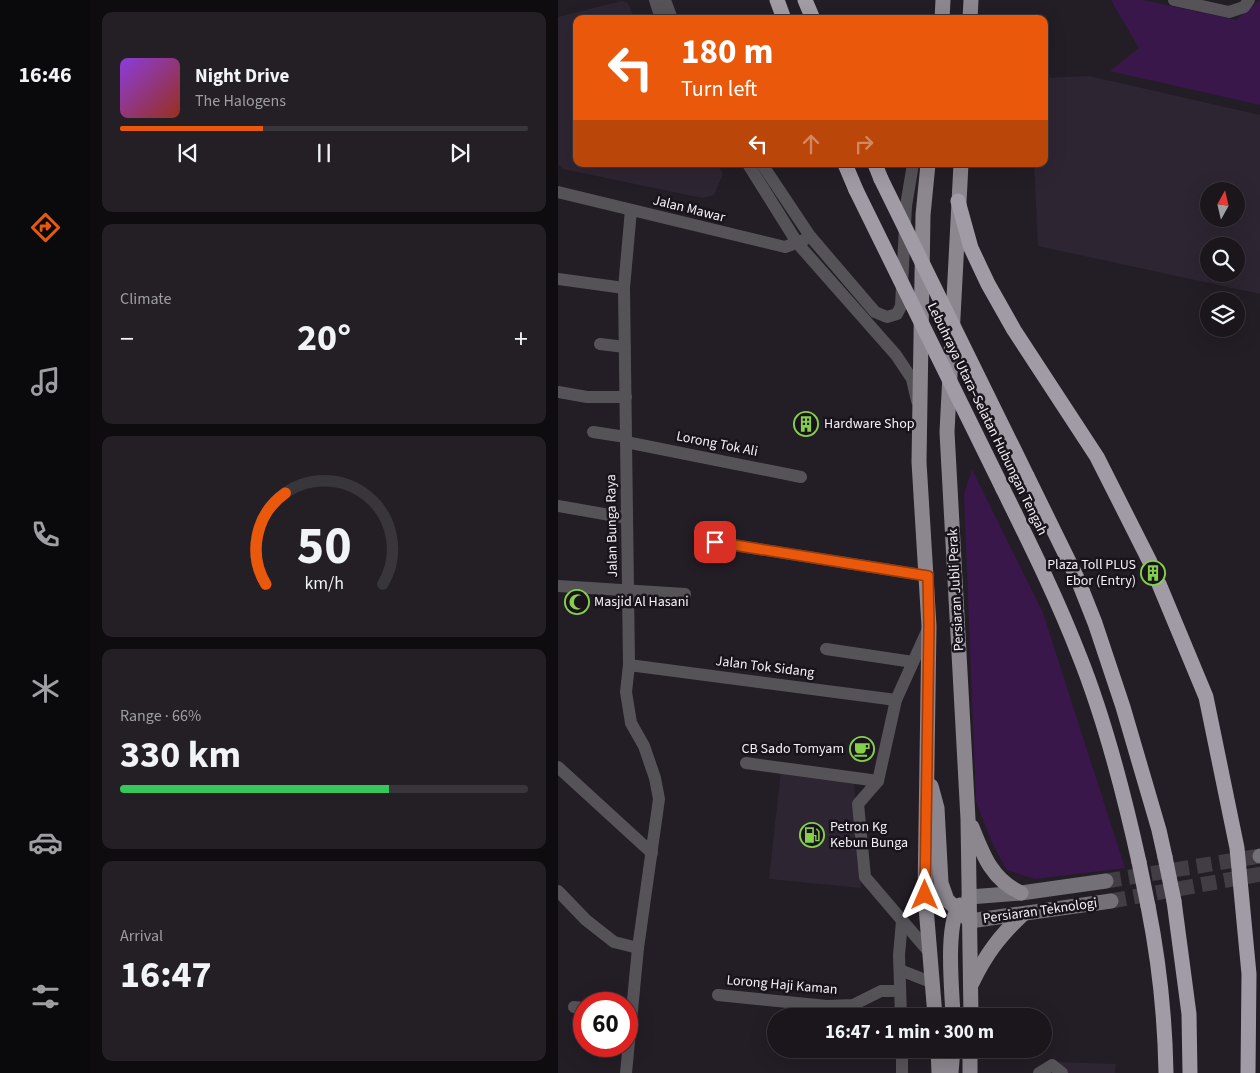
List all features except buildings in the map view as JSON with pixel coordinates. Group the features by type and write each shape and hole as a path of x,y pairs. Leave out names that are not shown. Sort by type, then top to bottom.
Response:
{"highway":[{"path":"777,0 783,15"},
{"path":"805,0 811,15"},
{"name":"Lebuhraya Utara–Selatan Hubungan Tengah","path":"846,167 1004,489 1055,596 1080,656 1112,757 1139,862 1158,958 1165,1029 1166,1073"},
{"name":"Lebuhraya Utara–Selatan Hubungan Tengah","path":"876,167 1078,580 1095,623 1123,707 1159,830 1165,857 1174,901 1189,1014 1190,1073"},
{"path":"958,201 971,248 988,284 1020,338 1059,394 1097,457 1150,562"},
{"path":"1160,584 1206,696 1237,848 1249,974 1248,1073"}],"main road":[{"path":"942,15 943,0"},
{"path":"970,15 971,0"},
{"name":"Persiaran Jubli Perak","path":"928,167 923,215 919,462 928,576 929,626 925,895 934,1008"},
{"name":"Persiaran Jubli Perak","path":"961,167 947,432 968,819 971,1008"},
{"path":"926,767 937,808 941,884 947,900 956,911 970,921"},
{"path":"968,819 984,859 997,878 1009,888 1021,894"},
{"name":"Persiaran Teknologi","path":"969,897 1021,894 1106,881"},
{"path":"953,1008 951,927 956,911 969,897"},
{"name":"Persiaran Teknologi","path":"970,921 1110,901"},
{"path":"971,984 987,953 1022,915"},
{"path":"938,1073 941,1058"},
{"path":"946,1058 951,1073"},
{"path":"970,1058 970,1073"}],"street":[{"path":"654,0 660,15"},
{"path":"665,0 671,15"},
{"path":"1174,0 1229,12 1244,7 1249,0"},
{"path":"750,167 798,244 896,356 912,380 921,415"},
{"path":"764,167 810,236 875,312 887,316 897,314 901,306 906,206 912,167"},
{"name":"Jalan Mawar","path":"558,192 785,247 798,244"},
{"name":"Jalan Bunga Raya","path":"632,210 624,288 629,664 626,692 631,722 644,746 655,778 659,799 632,992"},
{"path":"798,244 810,236"},
{"path":"558,279 624,288"},
{"path":"600,344 625,348"},
{"path":"558,392 587,398 626,397"},
{"name":"Lorong Tok Ali","path":"593,432 801,477"},
{"path":"558,506 627,518"},
{"path":"715,542 928,576"},
{"path":"558,586 685,594"},
{"path":"929,626 896,700 878,781 858,804 865,877 930,953"},
{"path":"826,648 913,662"},
{"name":"Jalan Tok Sidang","path":"629,664 896,700"},
{"path":"746,763 878,781"},
{"path":"558,768 652,854"},
{"path":"558,891 586,920 614,942 638,948"},
{"path":"901,1008 902,921"},
{"path":"900,970 932,984"},
{"name":"Lorong Haji Kaman","path":"718,995 826,1006 852,1005 881,991 900,991"},
{"name":"Jalan Bunga Raya","path":"626,1073 627,1057"},
{"path":"902,1058 902,1073"},
{"path":"1039,1073 1052,1065 1062,1073"}],"shaded area":[{"path":"1111,0 1143,0 1236,20 1260,0 1260,105 1110,71 1139,48"},
{"path":"622,1 628,3 632,15 573,15 573,167 719,167 723,174 714,195 702,198 563,169 558,164 558,17"},
{"path":"1089,76 1260,115 1260,294 1204,282 1245,282 1245,237 1200,237 1200,281 1038,246 1034,167 1048,167 1048,78"},
{"path":"972,469 1043,613 1125,868 1035,879 1007,870 992,843 976,801 964,494"},
{"path":"781,770 854,780 861,888 769,879"},
{"path":"1056,1062 1116,1064 1115,1073 1056,1073"}],"tunnel":[{"path":"1150,562 1159,584"},
{"path":"1106,881 1260,856"},
{"path":"1111,901 1261,874"}],"place":[{"name":"Hardware Shop","path":"806,424"},
{"name":"Plaza Toll PLUS Ebor (Entry)","path":"1153,573"},
{"name":"Masjid Al Hasani","path":"577,602"},
{"name":"CB Sado Tomyam","path":"862,749"},
{"name":"Petron Kg Kebun Bunga","path":"812,835"}],"route":[{"path":"715,542 928,576 925,895"}]}
